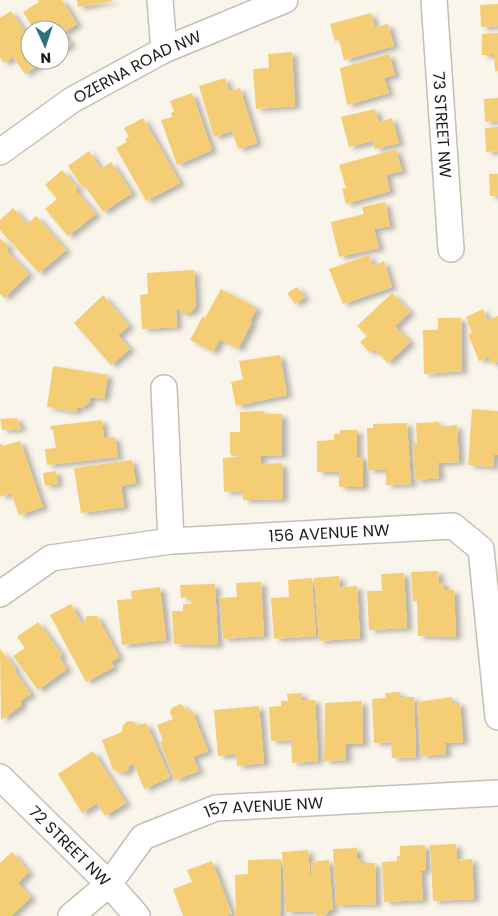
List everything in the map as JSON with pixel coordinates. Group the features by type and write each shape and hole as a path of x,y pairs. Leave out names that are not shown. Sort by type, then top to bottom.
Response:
{"street":[{"path":"160,0 164,50"},
{"name":"OZERNA ROAD NW","path":"0,152 72,100 164,50 285,0"},
{"name":"73 STREET NW","path":"434,0 451,249"},
{"path":"164,388 171,541"},
{"name":"156 AVENUE NW","path":"0,594 51,558 171,541 453,526 481,549 498,717"},
{"name":"72 STREET NW","path":"0,777 109,884 137,916"},
{"name":"157 AVENUE NW","path":"71,916 109,884 142,837 216,808 498,793"}],"building":[{"path":"38,0 62,0 77,24 70,28 70,20 28,20 23,12 39,2"},
{"path":"77,0 113,0 113,1 78,7"},
{"path":"498,4 498,26 481,27 480,5"},
{"path":"11,11 20,25 20,67 13,57 4,63 0,57 0,18"},
{"path":"371,13 375,27 388,24 394,46 344,60 339,40 335,41 330,24"},
{"path":"498,33 498,71 495,71 494,55 482,55 482,34"},
{"path":"292,52 295,106 256,109 253,69 269,68 268,54"},
{"path":"389,54 395,75 384,78 389,93 347,105 340,68"},
{"path":"22,70 31,70 25,74"},
{"path":"225,78 229,91 240,88 257,143 238,149 232,131 214,137 199,86"},
{"path":"192,93 212,150 177,165 161,120 172,117 171,113 174,111 170,101"},
{"path":"498,98 498,121 485,122 484,99"},
{"path":"375,109 379,122 392,118 399,143 375,149 373,141 349,147 341,117"},
{"path":"143,118 180,183 146,201 116,148 127,142 125,139 129,137 124,128"},
{"path":"498,127 498,151 486,152 485,128"},
{"path":"396,149 402,171 386,175 390,191 346,204 342,189 346,188 339,165"},
{"path":"89,151 101,169 111,162 132,193 103,212 68,166"},
{"path":"62,170 78,188 75,190 96,214 68,236 45,209 57,199 45,185"},
{"path":"489,174 498,174 498,196 490,196"},
{"path":"385,202 390,226 374,229 379,248 339,257 331,222 364,214 362,207"},
{"path":"13,208 27,224 36,216 66,250 39,273 0,230 0,220"},
{"path":"0,238 9,247 6,250 29,274 4,298 0,294"},
{"path":"369,255 373,266 384,261 392,287 343,304 329,269"},
{"path":"194,270 196,306 190,313 181,313 180,309 176,310 177,327 142,329 140,295 148,294 147,273"},
{"path":"297,287 305,297 295,304 287,293"},
{"path":"221,289 257,308 238,349 220,339 213,352 190,340"},
{"path":"392,293 410,312 395,326 410,342 388,363 374,349 370,353 360,342 367,336 357,326"},
{"path":"103,295 129,326 118,335 130,349 111,365 74,323"},
{"path":"483,309 487,320 498,316 498,361 491,364 489,357 479,361 468,334 472,333 466,317"},
{"path":"438,318 461,318 462,371 424,374 423,330 438,330"},
{"path":"280,355 287,395 236,406 231,382 243,379 239,361"},
{"path":"53,366 108,375 104,399 90,397 89,403 82,408 77,407 76,412 47,407"},
{"path":"472,409 498,411 498,455 494,455 493,467 468,465"},
{"path":"264,411 264,414 282,414 282,455 261,456 261,464 282,463 283,499 243,500 242,491 224,492 223,458 250,456 232,456 230,453 230,432 240,432 240,412"},
{"path":"17,418 21,429 2,430 0,419"},
{"path":"102,420 104,438 115,437 118,457 47,465 45,449 56,448 53,430 51,430 50,426"},
{"path":"439,422 440,427 457,425 459,462 438,463 439,478 415,480 413,443 417,443 416,423"},
{"path":"407,423 411,484 386,485 386,470 368,470 367,428 373,428 373,424"},
{"path":"340,430 357,430 357,457 363,457 363,487 339,487 339,472 317,472 317,441 334,440 334,434 340,434"},
{"path":"20,441 43,507 19,515 11,493 0,497 0,444 3,446"},
{"path":"132,460 136,483 121,486 124,507 81,513 74,468"},
{"path":"56,471 58,484 45,486 43,473"},
{"path":"438,571 439,583 444,583 444,590 454,590 456,637 418,636 417,601 413,601 411,572"},
{"path":"404,573 407,628 369,630 367,591 382,591 381,574"},
{"path":"339,576 340,587 357,586 360,638 319,641 314,578"},
{"path":"312,578 316,636 274,639 271,598 289,597 288,580"},
{"path":"261,582 264,636 223,639 220,598 237,597 236,583"},
{"path":"215,584 218,645 174,644 172,611 183,611 183,604 191,604 190,597 181,598 180,585"},
{"path":"160,587 166,640 122,645 117,600 132,599 131,591"},
{"path":"71,604 82,624 87,616 97,616 119,657 111,662 114,667 86,682 50,615"},
{"path":"38,622 62,655 59,657 67,669 38,690 13,656 25,648 17,637"},
{"path":"0,649 16,669 14,670 31,694 21,700 21,706 1,720"},
{"path":"400,692 400,697 414,697 416,757 392,758 391,742 374,743 372,699 386,698 385,693"},
{"path":"302,693 302,700 315,700 318,761 292,763 291,740 271,741 269,707 281,706 281,701 288,701 287,694"},
{"path":"452,697 452,703 460,703 463,742 445,743 446,754 421,756 417,702"},
{"path":"362,701 363,744 346,744 346,760 324,761 325,703"},
{"path":"181,704 188,712 192,710 208,751 193,757 199,771 175,780 160,742 163,741 157,725 173,719 170,712 172,708"},
{"path":"259,706 264,763 237,766 236,754 218,756 214,710"},
{"path":"128,721 135,722 136,726 146,723 170,777 144,789 134,764 128,766 129,770 121,773 113,770 102,740 122,732 123,725"},
{"path":"93,751 126,803 105,816 97,803 82,813 58,774"},
{"path":"456,844 457,860 472,859 474,899 433,901 430,845"},
{"path":"425,845 426,870 421,871 423,900 384,902 382,862 397,861 397,856 400,856 400,846"},
{"path":"357,848 357,859 361,859 361,863 375,863 376,904 336,905 333,849"},
{"path":"308,850 310,874 312,874 311,862 329,860 333,910 329,910 326,915 317,916 314,911 286,912 282,852"},
{"path":"12,852 29,872 18,883 31,897 11,916 0,916 0,863"},
{"path":"281,859 280,916 236,916 235,875 248,874 248,860"},
{"path":"212,861 232,914 225,916 183,916 173,889 192,882 187,870"}]}
